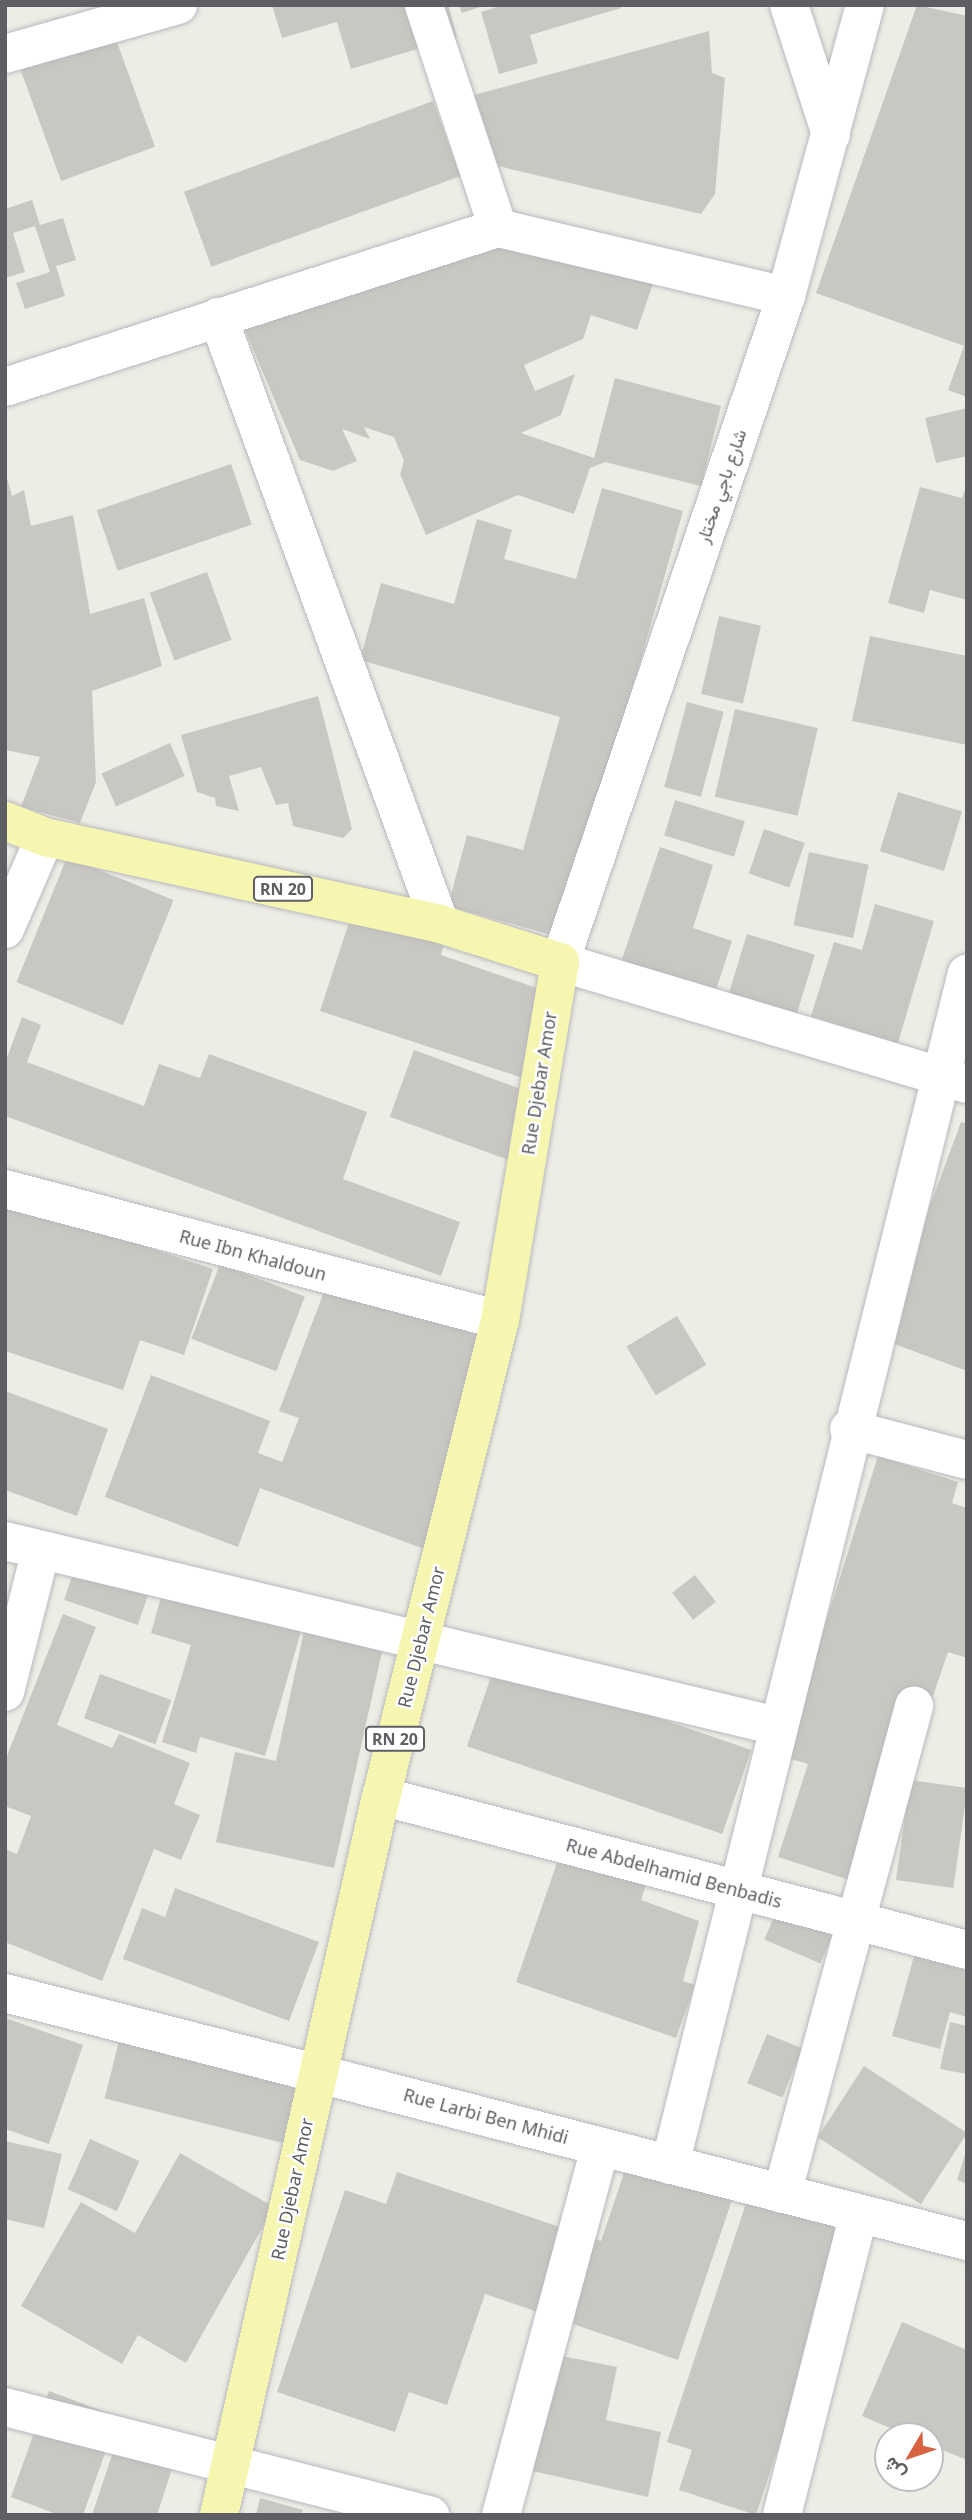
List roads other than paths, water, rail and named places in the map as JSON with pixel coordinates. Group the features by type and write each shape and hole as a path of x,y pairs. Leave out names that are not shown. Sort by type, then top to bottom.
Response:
{"main road":[{"name":"RN 20","path":"5,821 45,837 440,924 560,962"},
{"name":"Rue Djebar Amor","path":"219,2515 381,1796 500,1320 560,962"}],"street":[{"path":"5,54 178,5"},
{"path":"425,5 498,228"},
{"path":"789,5 831,134"},
{"name":"شارع باجي مختار","path":"560,962 786,296 865,5"},
{"path":"5,387 498,228 786,296"},
{"path":"218,317 440,924"},
{"path":"5,929 45,837"},
{"path":"560,962 953,1080"},
{"path":"670,2165 849,1429 953,1080 967,973"},
{"name":"Rue Ibn Khaldoun","path":"5,1189 500,1320"},
{"path":"849,1429 967,1460"},
{"path":"5,1692 23,1545 777,1726"},
{"path":"782,2194 914,1706"},
{"name":"Rue Abdelhamid Benbadis","path":"381,1796 967,1950"},
{"name":"Rue Larbi Ben Mhidi","path":"5,1993 318,2070 600,2147 967,2241"},
{"path":"501,2515 600,2147"},
{"path":"782,2515 859,2214"},
{"path":"5,2407 430,2515"}]}
